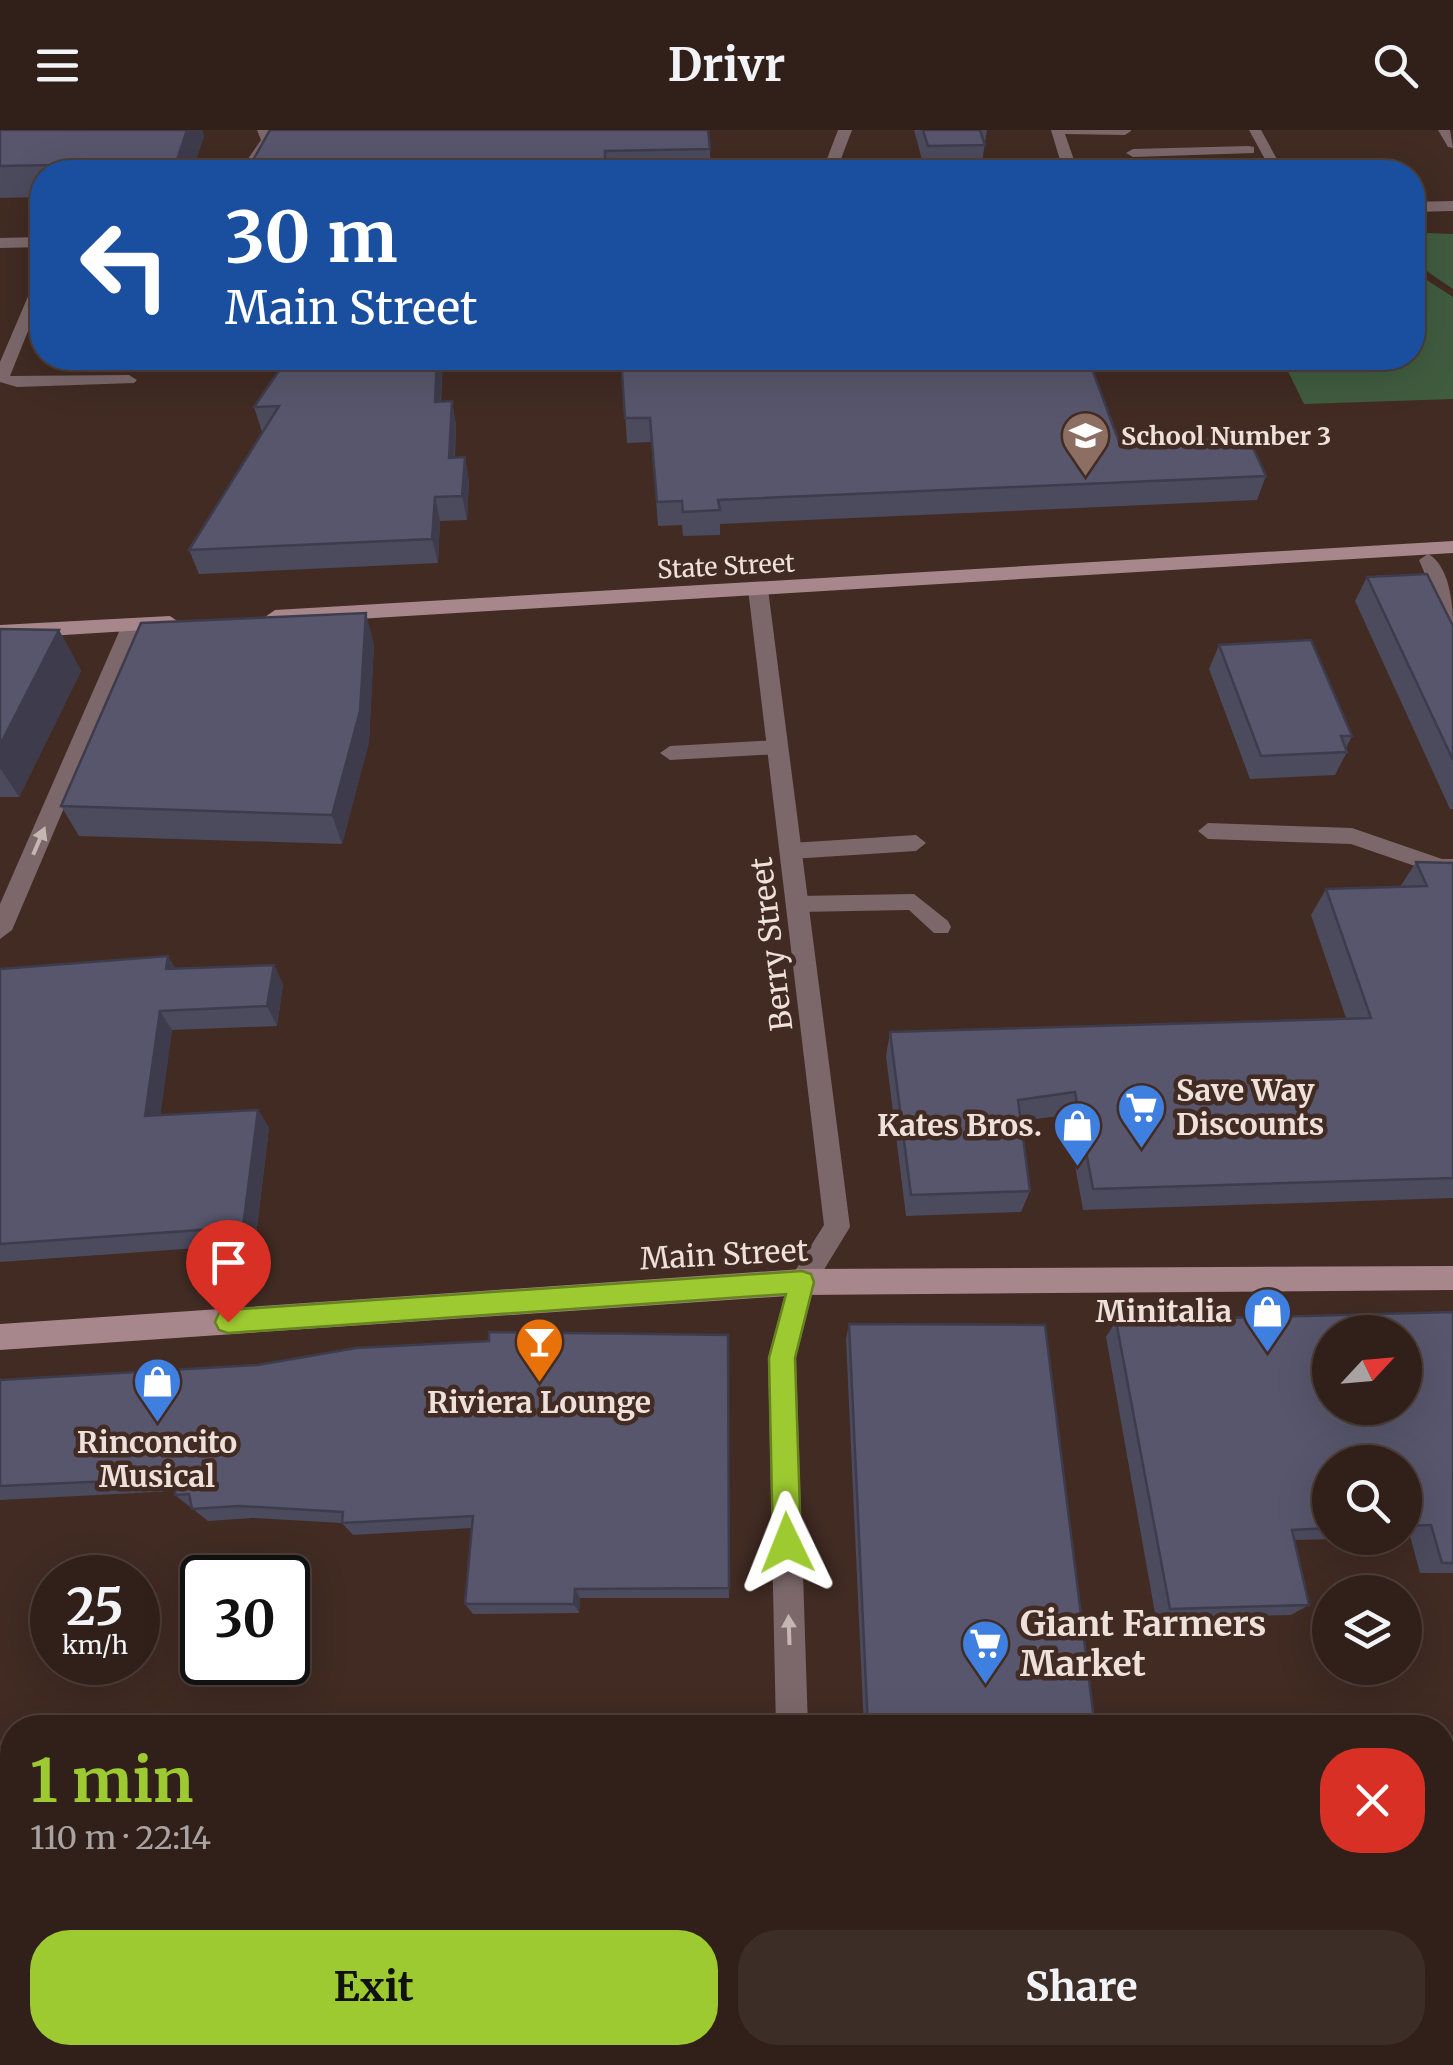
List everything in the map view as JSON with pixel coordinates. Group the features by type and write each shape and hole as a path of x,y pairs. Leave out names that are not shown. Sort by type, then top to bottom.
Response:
{"street":[{"path":"834,160 845,130"},
{"path":"1425,207 1453,206"},
{"path":"0,243 30,242"},
{"path":"1419,556 1453,547"},
{"name":"State Street","path":"250,618 1419,556 1453,563"},
{"name":"Berry Street","path":"758,589 837,1227 802,1282 782,1358 792,1715"},
{"path":"0,632 191,622"},
{"path":"0,930 132,626"},
{"name":"Main Street","path":"0,1338 802,1282 1453,1278"}],"lane":[{"path":"254,160 268,140 263,130"},
{"path":"1066,160 1058,131 1125,130 1136,160"},
{"path":"1255,130 1271,160"},
{"path":"1444,130 1453,144"},
{"path":"1133,153 1249,150"},
{"path":"30,309 1,378 18,382 129,380"},
{"path":"1419,556 1453,620"},
{"path":"670,752 778,747"},
{"path":"1208,831 1352,836 1441,867 1453,867"},
{"path":"791,851 916,843"},
{"path":"797,904 914,902 941,926"}],"green space":[{"path":"1427,233 1453,234 1453,289 1428,272"},
{"path":"1425,279 1453,297 1453,399 1304,404 1287,370 1425,370"}],"building":[{"path":"0,130 187,130 177,160 30,160 30,165 0,166"},
{"path":"270,130 708,130 710,149 605,151 605,160 253,160"},
{"path":"923,130 980,130 985,145 928,146"},
{"path":"280,370 436,370 435,402 452,401 449,458 465,457 462,496 435,497 432,539 189,550 279,406 254,407"},
{"path":"622,370 1092,370 1119,442 1248,437 1266,476 718,500 720,510 683,512 682,501 657,502 650,418 625,418"},
{"path":"1427,574 1453,626 1453,760 1367,577"},
{"path":"366,613 360,711 332,815 61,806 141,623"},
{"path":"0,629 59,630 0,745"},
{"path":"1311,640 1352,736 1341,736 1347,752 1261,756 1219,645"},
{"path":"1416,862 1453,863 1453,1178 1093,1189 1075,1092 1018,1100 1030,1191 911,1195 890,1032 1371,1018 1326,889 1427,886"},
{"path":"168,956 166,969 274,965 267,1006 160,1011 145,1116 258,1110 243,1227 0,1244 0,969"},
{"path":"1453,1312 1453,1563 1442,1563 1431,1525 1422,1525 1422,1445 1312,1445 1312,1529 1292,1530 1309,1605 1170,1609 1116,1321 1312,1316 1312,1425 1422,1425 1422,1315 1341,1315"},
{"path":"849,1324 1045,1325 1093,1715 867,1715"},
{"path":"489,1332 728,1335 729,1588 575,1589 574,1604 465,1604 473,1516 342,1523 343,1512 239,1506 192,1509 189,1494 175,1495 177,1478 0,1486 0,1380 258,1365 356,1348 489,1341"}],"place":[{"name":"School Number 3","path":"1086,478"},
{"name":"Save Way Discounts","path":"1141,1150"},
{"name":"Kates Bros.","path":"1077,1168"},
{"name":"Minitalia","path":"1267,1354"},
{"name":"Riviera Lounge","path":"539,1384"},
{"name":"Rinconcito Musical","path":"157,1424"},
{"name":"Giant Farmers Market","path":"985,1686"}],"route":[{"path":"228,1322 802,1282 782,1358 787,1543"}]}
